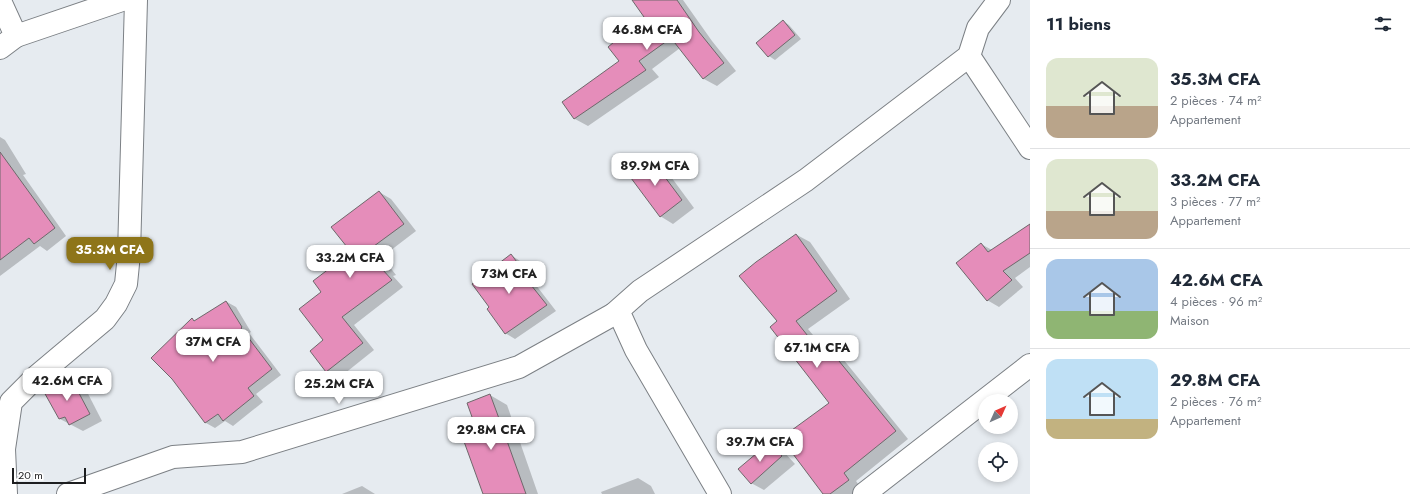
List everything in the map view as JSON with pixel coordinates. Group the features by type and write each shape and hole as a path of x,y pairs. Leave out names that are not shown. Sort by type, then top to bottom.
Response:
{"street":[{"path":"0,1 8,42 122,0"},
{"path":"6,494 4,449 6,396 36,377 105,319 116,304 126,284 129,254 136,0"},
{"path":"68,494 173,457 242,452 519,367 614,314 640,291 806,180 968,56 978,28 999,0"},
{"path":"968,56 1030,148"},
{"path":"614,314 621,317 636,350 720,494"},
{"path":"864,494 1030,365"}],"building":[{"path":"632,0 677,0 699,32 724,63 703,79 671,38 639,61 646,70 574,119 562,102 619,61 608,47 644,17"},
{"path":"783,20 795,35 768,57 756,43"},
{"path":"0,152 55,228 34,244 29,238 0,260"},
{"path":"650,157 682,200 660,217 628,174"},
{"path":"379,191 404,224 370,249 384,267 382,269 392,280 342,317 363,343 326,372 310,351 323,340 299,309 321,292 313,281 351,252 331,227"},
{"path":"1030,224 1030,253 1003,271 1012,280 987,301 956,263 981,243 988,252"},
{"path":"796,234 837,291 796,321 823,355 830,350 896,431 844,473 849,480 830,494 823,494 781,438 829,403 770,327 777,321 739,276"},
{"path":"511,254 525,273 523,275 547,305 505,334 487,309 489,307 472,284"},
{"path":"226,301 242,327 241,328 272,369 248,388 254,396 223,421 218,414 205,423 172,379 151,358 192,318 194,321"},
{"path":"71,378 90,414 69,425 65,417 59,419 44,392"},
{"path":"490,394 526,494 483,494 462,436 477,431 467,403"},
{"path":"770,442 782,456 751,484 738,469"}]}
